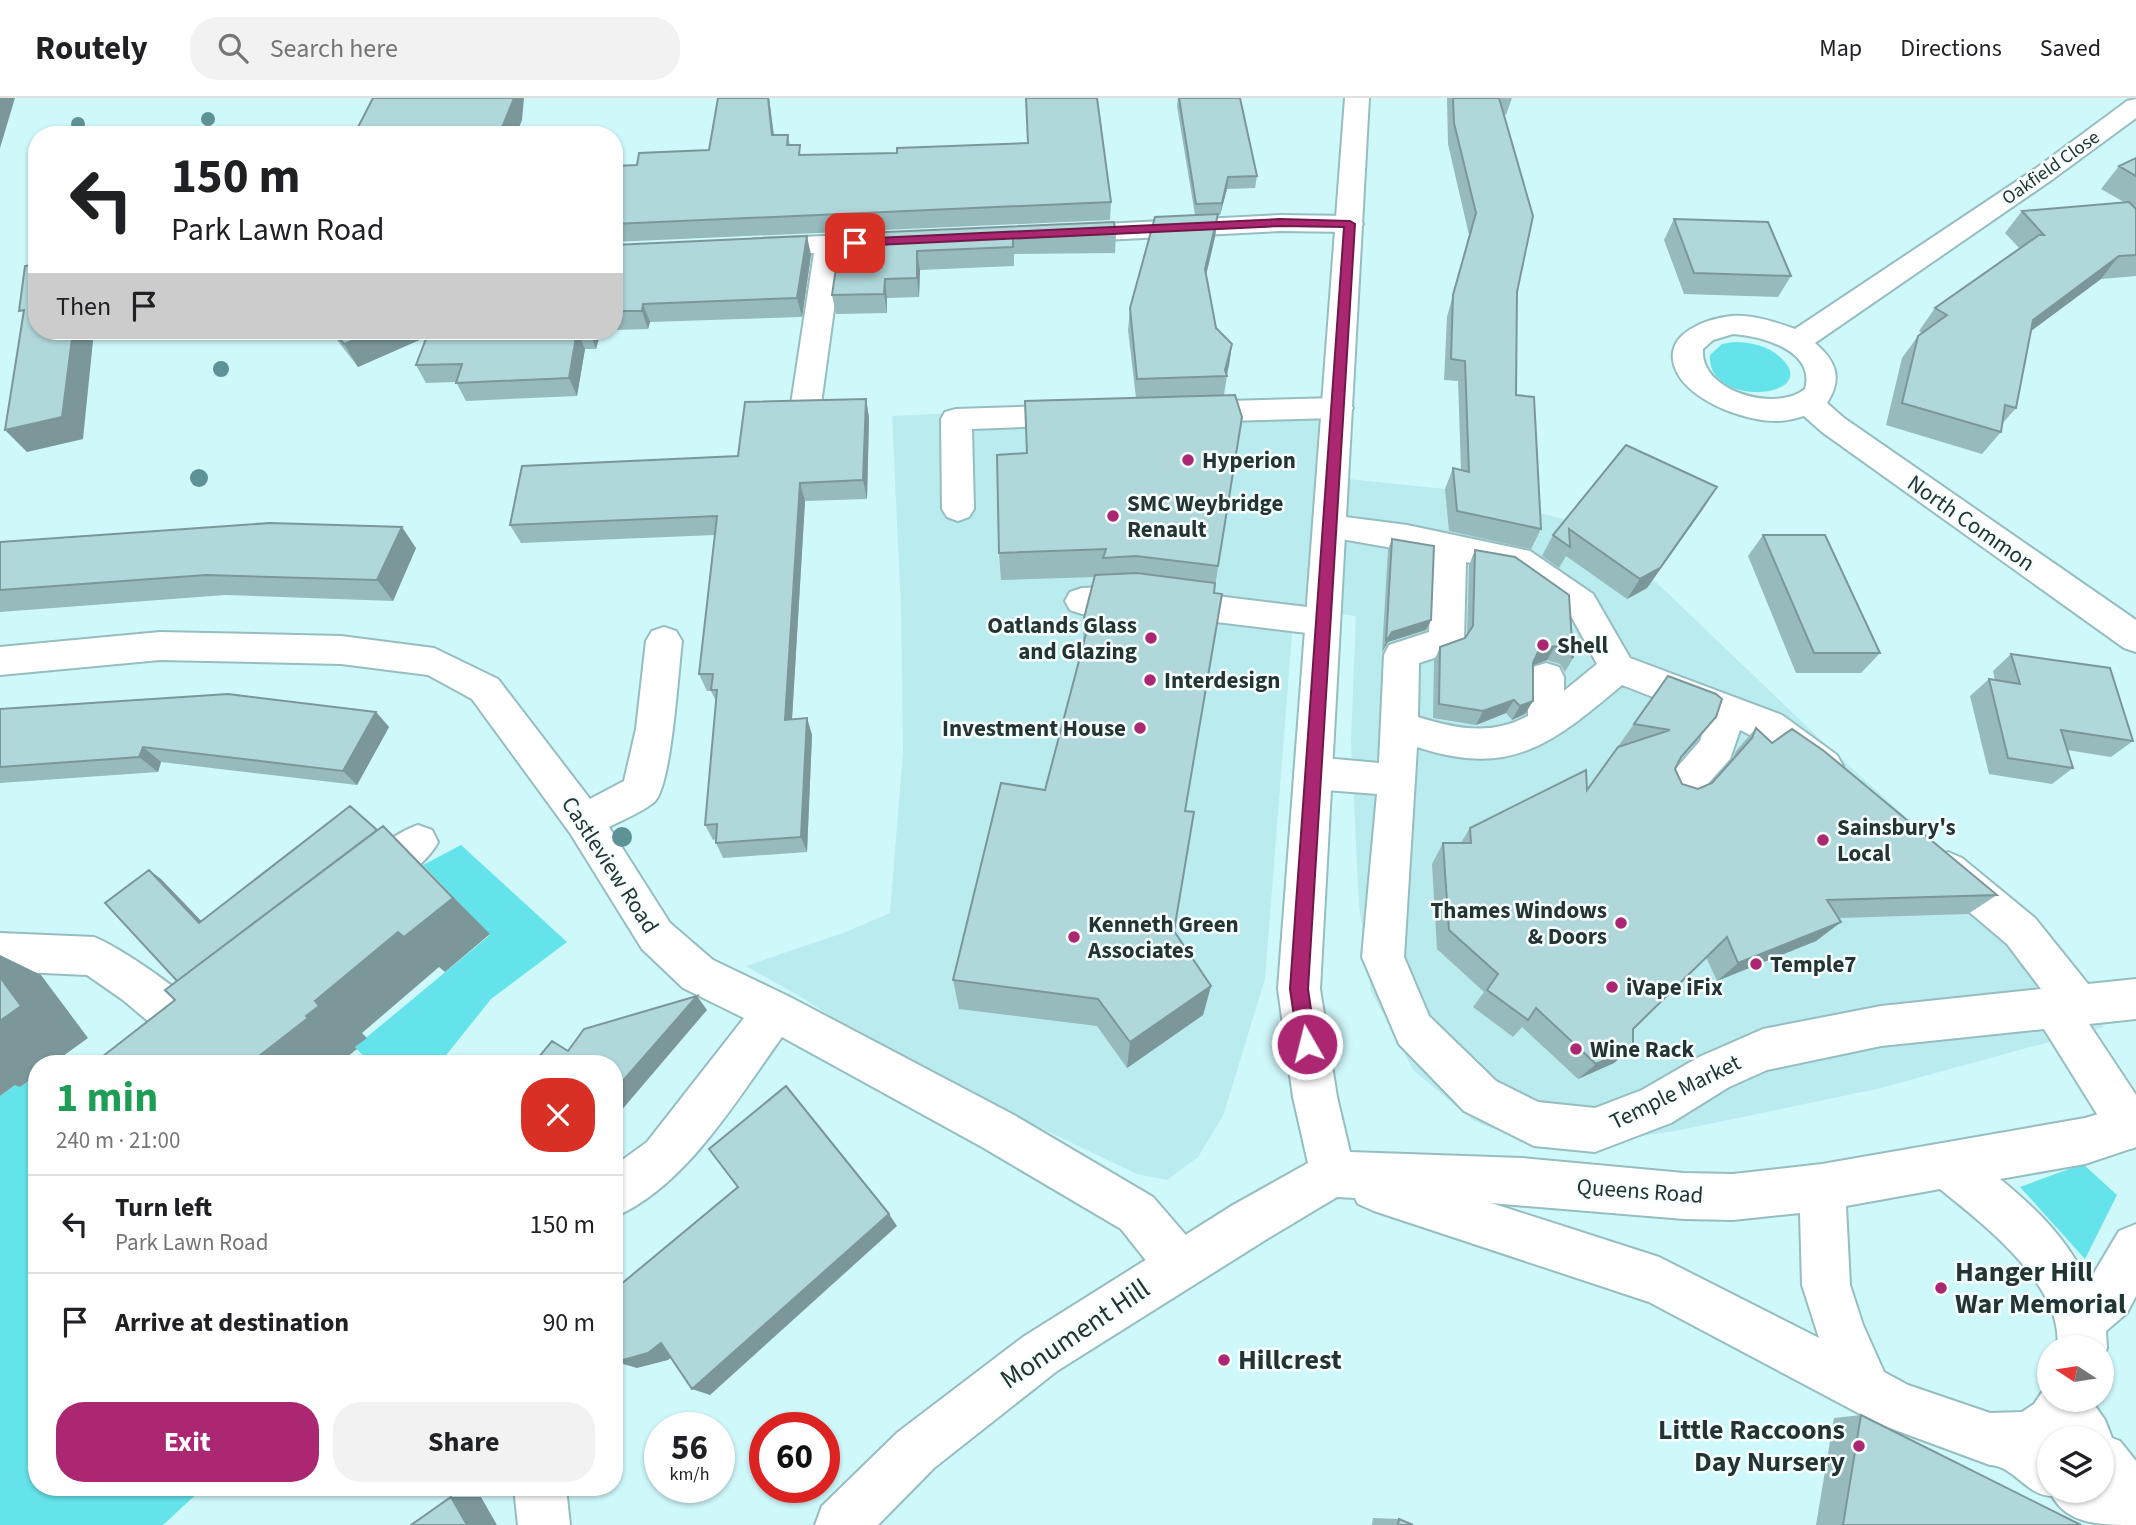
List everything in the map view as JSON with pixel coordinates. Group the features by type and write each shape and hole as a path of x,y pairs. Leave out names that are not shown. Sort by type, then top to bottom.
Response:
{"street":[{"path":"1357,98 1299,989 1315,1097 1333,1174 1594,1258 1658,1282 1867,1391 1934,1421 1990,1439 2009,1440 2032,1435 2052,1422 2072,1415"},
{"name":"Oakfield Close","path":"1796,342 1966,228 2136,107"},
{"path":"1034,235 1280,223 1350,224"},
{"path":"735,248 911,240"},
{"path":"807,404 829,244"},
{"path":"1732,325 1754,326 1796,342 1816,361 1824,382 1819,394 1809,403 1781,411 1747,408 1724,399 1706,388 1693,374 1687,359 1689,346 1698,335 1713,328 1732,325"},
{"name":"North Common","path":"1809,403 1833,425 2136,638"},
{"path":"1161,413 1338,408"},
{"path":"958,509 956,419 1107,414"},
{"path":"1330,527 1407,543 1518,560 1581,603 1618,668 1769,726 1847,785"},
{"name":"Temple Market","path":"1473,553 1446,640 1402,655 1397,780 1383,957 1413,1030 1480,1096 1534,1124 1595,1130 1655,1107 1714,1072 1763,1050 1881,1026 2136,999"},
{"path":"1536,572 1541,612"},
{"path":"1082,601 1134,599 1323,622"},
{"path":"584,821 641,790 654,729 664,641"},
{"name":"Castleview Road","path":"0,661 160,646 341,650 434,662 485,689 584,821 656,936 698,974 775,1010 998,1130 1137,1213 1180,1265"},
{"path":"1399,725 1432,737 1498,745 1546,724 1618,668"},
{"path":"1546,677 1546,724"},
{"path":"1678,792 1717,748 1727,709"},
{"path":"1313,774 1397,780"},
{"path":"332,908 418,842"},
{"path":"1919,845 2021,931 2134,1126"},
{"path":"0,952 94,956 138,986 170,1039 215,999"},
{"path":"623,1187 663,1158 775,1010"},
{"name":"Queens Road","path":"1333,1174 1458,1178 1684,1196 1733,1197 1822,1187 2085,1141 2134,1126"},
{"path":"1595,1130 1595,1188"},
{"path":"1946,1165 2006,1212 2039,1246 2058,1272 2081,1335"},
{"name":"Monument Hill","path":"841,1525 916,1450 1040,1354 1180,1265 1333,1174"},
{"path":"1822,1187 1826,1285 1840,1329 1867,1391"},
{"path":"2081,1335 2110,1296 2136,1248"},
{"path":"2009,1440 2037,1462"},
{"path":"2114,1474 2136,1502"},
{"path":"541,1496 544,1525"},
{"path":"2093,1503 2136,1522"}],"shaded area":[{"path":"1733,342 1760,346 1778,355 1790,373 1787,383 1759,392 1741,390 1725,384 1714,372 1710,355 1722,344"},
{"path":"1325,396 1320,476 1445,489 1571,521 1657,583 1822,741 2041,940 2104,1027 1877,1089 1675,1131 1548,1150 1474,1121 1413,1070 1371,991 1359,906 1351,740 1356,616 1294,608 1265,979 1223,1116 1198,1157 1167,1180 1137,1174 902,1062 801,997 746,966 846,932 890,913 903,752 901,606 892,416"},
{"path":"461,845 567,942 491,999 446,1055 362,1055 355,1047 490,935 423,865"},
{"path":"28,1081 28,1496 194,1496 163,1525 0,1525 0,1096 18,1083 20,1087"},
{"path":"2083,1164 2117,1195 2085,1259 2020,1187"}],"building":[{"path":"373,98 514,98 503,126 359,126"},
{"path":"718,98 768,98 772,135 788,135 787,145 800,145 799,155 897,153 897,148 1028,143 1026,98 1097,98 1111,202 623,224 623,166 637,165 639,153 709,150"},
{"path":"1179,98 1240,98 1257,176 1228,177 1222,203 1196,204"},
{"path":"1453,98 1499,98 1533,216 1517,292 1516,395 1534,397 1541,529 1457,511 1453,468 1469,472 1465,361 1451,359 1453,295 1476,213 1454,123"},
{"path":"2136,158 2136,176 2119,166"},
{"path":"2129,202 2136,209 2136,255 2119,256 2033,320 2016,408 2005,405 2001,432 1902,403 1918,336 1947,315 1935,308 2039,235 2044,235 2022,211"},
{"path":"1218,214 1205,269 1216,328 1232,344 1225,370 1227,376 1137,379 1130,308 1155,217"},
{"path":"1674,219 1768,222 1791,276 1694,273"},
{"path":"1114,222 1116,234 1013,235 1013,247 917,251 917,278 885,279 884,294 832,295 841,234"},
{"path":"807,236 797,298 643,304 642,311 623,311 623,245"},
{"path":"25,266 28,266 28,340 72,340 62,417 5,430 24,310 19,311"},
{"path":"426,340 575,340 569,378 456,383 462,364 416,365"},
{"path":"1235,395 1242,417 1218,566 1136,556 1103,558 1106,549 999,553 997,455 1027,453 1025,401"},
{"path":"866,399 863,480 800,483 785,720 807,718 801,837 716,843 717,824 705,825 717,690 711,690 713,674 699,674 717,516 510,525 522,466 738,456 745,402"},
{"path":"1626,445 1717,487 1660,568 1640,579 1569,529 1570,547 1553,535"},
{"path":"270,523 402,527 377,580 206,575 0,590 0,542"},
{"path":"1763,535 1825,535 1880,653 1814,653"},
{"path":"1392,539 1434,546 1431,620 1392,632 1386,642"},
{"path":"1475,550 1515,557 1569,595 1573,658 1568,650 1555,646 1538,652 1533,663 1533,701 1520,706 1514,700 1483,711 1439,704 1440,647 1465,638 1473,626"},
{"path":"1137,573 1215,583 1214,593 1222,594 1185,811 1194,812 1174,931 1211,986 1130,1042 1098,999 953,980 1001,783 1045,790 1090,619 1084,618 1095,575"},
{"path":"2011,654 2110,668 2133,741 2061,730 2073,768 2008,758 1989,679 2020,684"},
{"path":"1668,676 1716,694 1722,699 1716,717 1681,757 1675,769 1682,784 1698,789 1712,783 1752,738 1756,728 1772,743 1792,729 1824,751 1997,895 1827,900 1841,922 1738,963 1727,937 1633,1029 1633,1047 1596,1064 1536,1008 1528,1020 1487,990 1498,974 1449,930 1443,843 1471,843 1470,828 1586,770 1587,790 1618,747 1670,730 1634,724"},
{"path":"228,694 376,712 343,771 143,747 139,757 0,767 0,709"},
{"path":"350,806 377,830 177,981 105,903 149,870 199,923"},
{"path":"383,826 453,898 404,937 398,932 315,1001 319,1006 306,1016 308,1018 261,1055 104,1055 175,1000 165,990"},
{"path":"0,977 21,1006 0,1021"},
{"path":"697,996 623,1081 623,1055 540,1055 552,1041 568,1051 584,1029"},
{"path":"786,1086 889,1214 692,1389 661,1343 648,1353 623,1360 623,1283 738,1187 709,1149"},
{"name":"Little Raccoons Day Nursery","path":"1861,1415 2081,1525 1843,1525"},
{"path":"451,1497 467,1525 411,1525"},
{"path":"1399,1519 1413,1525 1398,1525"}],"place":[{"name":"Hyperion","path":"1188,460"},
{"name":"SMC Weybridge Renault","path":"1113,516"},
{"name":"Oatlands Glass and Glazing","path":"1151,638"},
{"name":"Shell","path":"1543,645"},
{"name":"Interdesign","path":"1150,680"},
{"name":"Investment House","path":"1140,728"},
{"name":"Sainsbury's Local","path":"1823,840"},
{"name":"Thames Windows & Doors","path":"1621,923"},
{"name":"Kenneth Green Associates","path":"1074,937"},
{"name":"Temple7","path":"1756,964"},
{"name":"iVape iFix","path":"1612,987"},
{"name":"Wine Rack","path":"1576,1049"},
{"name":"Hanger Hill War Memorial","path":"1941,1288"},
{"name":"Hillcrest","path":"1224,1360"},
{"name":"Little Raccoons Day Nursery","path":"1859,1446"}],"route":[{"path":"855,243 1280,223 1350,224 1299,989 1307,1044"}]}
